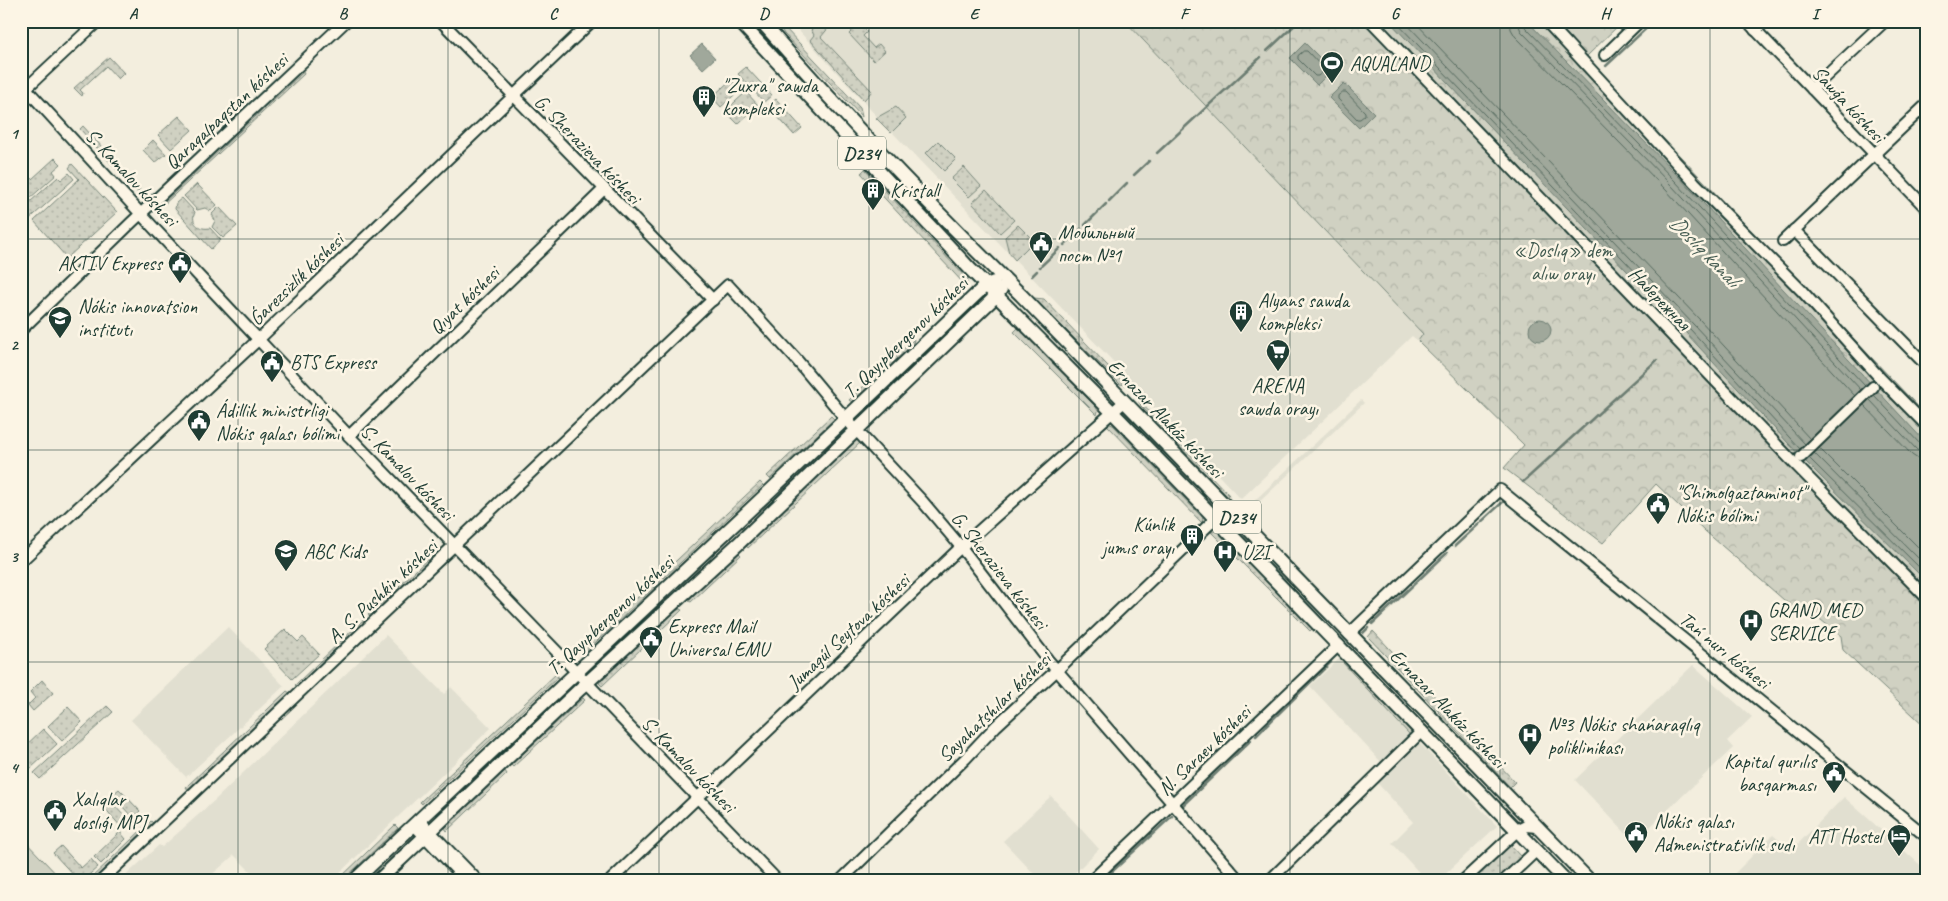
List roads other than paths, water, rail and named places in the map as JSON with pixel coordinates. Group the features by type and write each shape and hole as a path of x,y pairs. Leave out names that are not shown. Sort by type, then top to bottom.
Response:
{"main road":[{"name":"Ernazar Alakóz kóshesi","path":"739,21 996,296 1113,412 1565,880"},
{"name":"Ernazar Alakóz kóshesi","path":"761,21 824,91 987,264 1005,279 1589,880"},
{"path":"813,101 824,91"},
{"name":"T. Qayıpbergenov kóshesi","path":"355,880 986,285 1005,279"},
{"name":"T. Qayıpbergenov kóshesi","path":"379,880 587,683 738,544 996,296 1005,279"},
{"path":"970,301 976,300 979,302 981,310"},
{"path":"1508,820 1516,820 1520,817 1520,809"}],"street":[{"path":"23,88 98,21"},
{"name":"Qaraqalpaqstan kóshesi","path":"21,330 346,21"},
{"name":"G. Sherazieva kóshesi","path":"440,21 603,190 713,300"},
{"name":"Ǵarezsizlik kóshesi","path":"21,561 259,339 592,21"},
{"name":"Набережная","path":"1371,21 1795,464 1927,598"},
{"path":"1546,21 1695,183 1802,291 1881,379 1927,426"},
{"path":"1605,55 1640,21"},
{"name":"Sawǵa kóshesi","path":"1747,21 1927,210"},
{"path":"1756,30 1765,21"},
{"path":"1812,89 1885,21"},
{"name":"S. Kamalov kóshesi","path":"23,88 349,436 777,880"},
{"path":"1783,241 1927,104"},
{"name":"Qıyat kóshesi","path":"349,436 603,190"},
{"path":"1794,230 1927,366"},
{"name":"G. Sherazieva kóshesi","path":"728,285 793,356 846,419 913,490 961,547 1057,670 1239,880"},
{"name":"A. S. Pushkin kóshesi","path":"102,880 728,285"},
{"path":"1801,457 1873,387"},
{"name":"Jumagúl Seytova kóshesi","path":"611,880 961,547 1124,402"},
{"name":"Tań nurı kóshesi","path":"1349,634 1500,490 1927,837"},
{"name":"Sayahatshılar kóshesi","path":"841,880 965,760 996,726 1216,518"},
{"name":"N. Saraev kóshesi","path":"1092,880 1339,645"},
{"path":"1270,880 1422,731"},
{"path":"416,823 476,880"},
{"path":"1464,880 1518,830 1526,826 1537,827"},
{"path":"428,834 466,880"},
{"path":"1504,880 1537,850"}],"water":[{"name":"Doslıq kanalı","path":"1389,21 1527,21 1679,177 1927,444 1927,582 1801,457 1686,333"},
{"path":"1305,43 1332,70 1317,85 1290,58"},
{"path":"702,44 715,58 703,69 690,55"},
{"path":"1344,83 1374,113 1359,128 1329,98"},
{"path":"1540,319 1548,322 1551,330 1548,338 1540,341 1532,338 1529,330 1532,322"}],"waterway":[{"path":"1267,51 1299,21"},
{"path":"1606,66 1654,21"},
{"path":"1157,153 1261,57"},
{"path":"1134,175 1149,161"},
{"path":"1109,201 1127,183"},
{"path":"1085,225 1106,204"},
{"path":"1064,245 1081,229"},
{"path":"1040,267 1060,248"},
{"path":"1032,276 1037,271"},
{"path":"1523,482 1657,360"},
{"path":"1455,546 1504,501"},
{"path":"1372,624 1447,553"},
{"path":"1363,633 1368,628"},
{"path":"1256,736 1331,662"},
{"path":"1182,806 1251,740"},
{"path":"1103,880 1172,816"}],"place":[{"name":"AQUALAND","path":"1332,84"},
{"name":"\"Zuxra\" sawda kompleksi","path":"704,118"},
{"name":"Kristall","path":"873,211"},
{"name":"Мобильный пост №1","path":"1041,264"},
{"name":"AKTIV Express","path":"180,284"},
{"name":"Alyans sawda kompleksi","path":"1241,333"},
{"name":"Nókis innovatsion institutı","path":"60,339"},
{"name":"ARENA sawda orayı","path":"1278,372"},
{"name":"BTS Express","path":"272,383"},
{"name":"Ádillik ministrligi Nókis qalası bólimi","path":"199,442"},
{"name":"\"Shimolgaztaminot\" Nókis bólimi","path":"1658,525"},
{"name":"Kúnlik jumıs orayı","path":"1192,557"},
{"name":"ABC Kids","path":"286,572"},
{"name":"UZI","path":"1225,573"},
{"name":"GRAND MED SERVICE","path":"1751,642"},
{"name":"Express Mail Universal EMU","path":"651,659"},
{"name":"№3 Nókis shańaraqlıq poliklinikası","path":"1530,756"},
{"name":"Kapital qurılıs basqarması","path":"1834,794"},
{"name":"Xalıqlar doslıǵı MPJ","path":"55,832"},
{"name":"Nókis qalası Admenistrativlik sudı","path":"1636,854"},
{"name":"ATT Hostel","path":"1899,857"}],"park label":[{"name":"«Doslıq» dem alıw orayı","path":"1563,262"}]}
